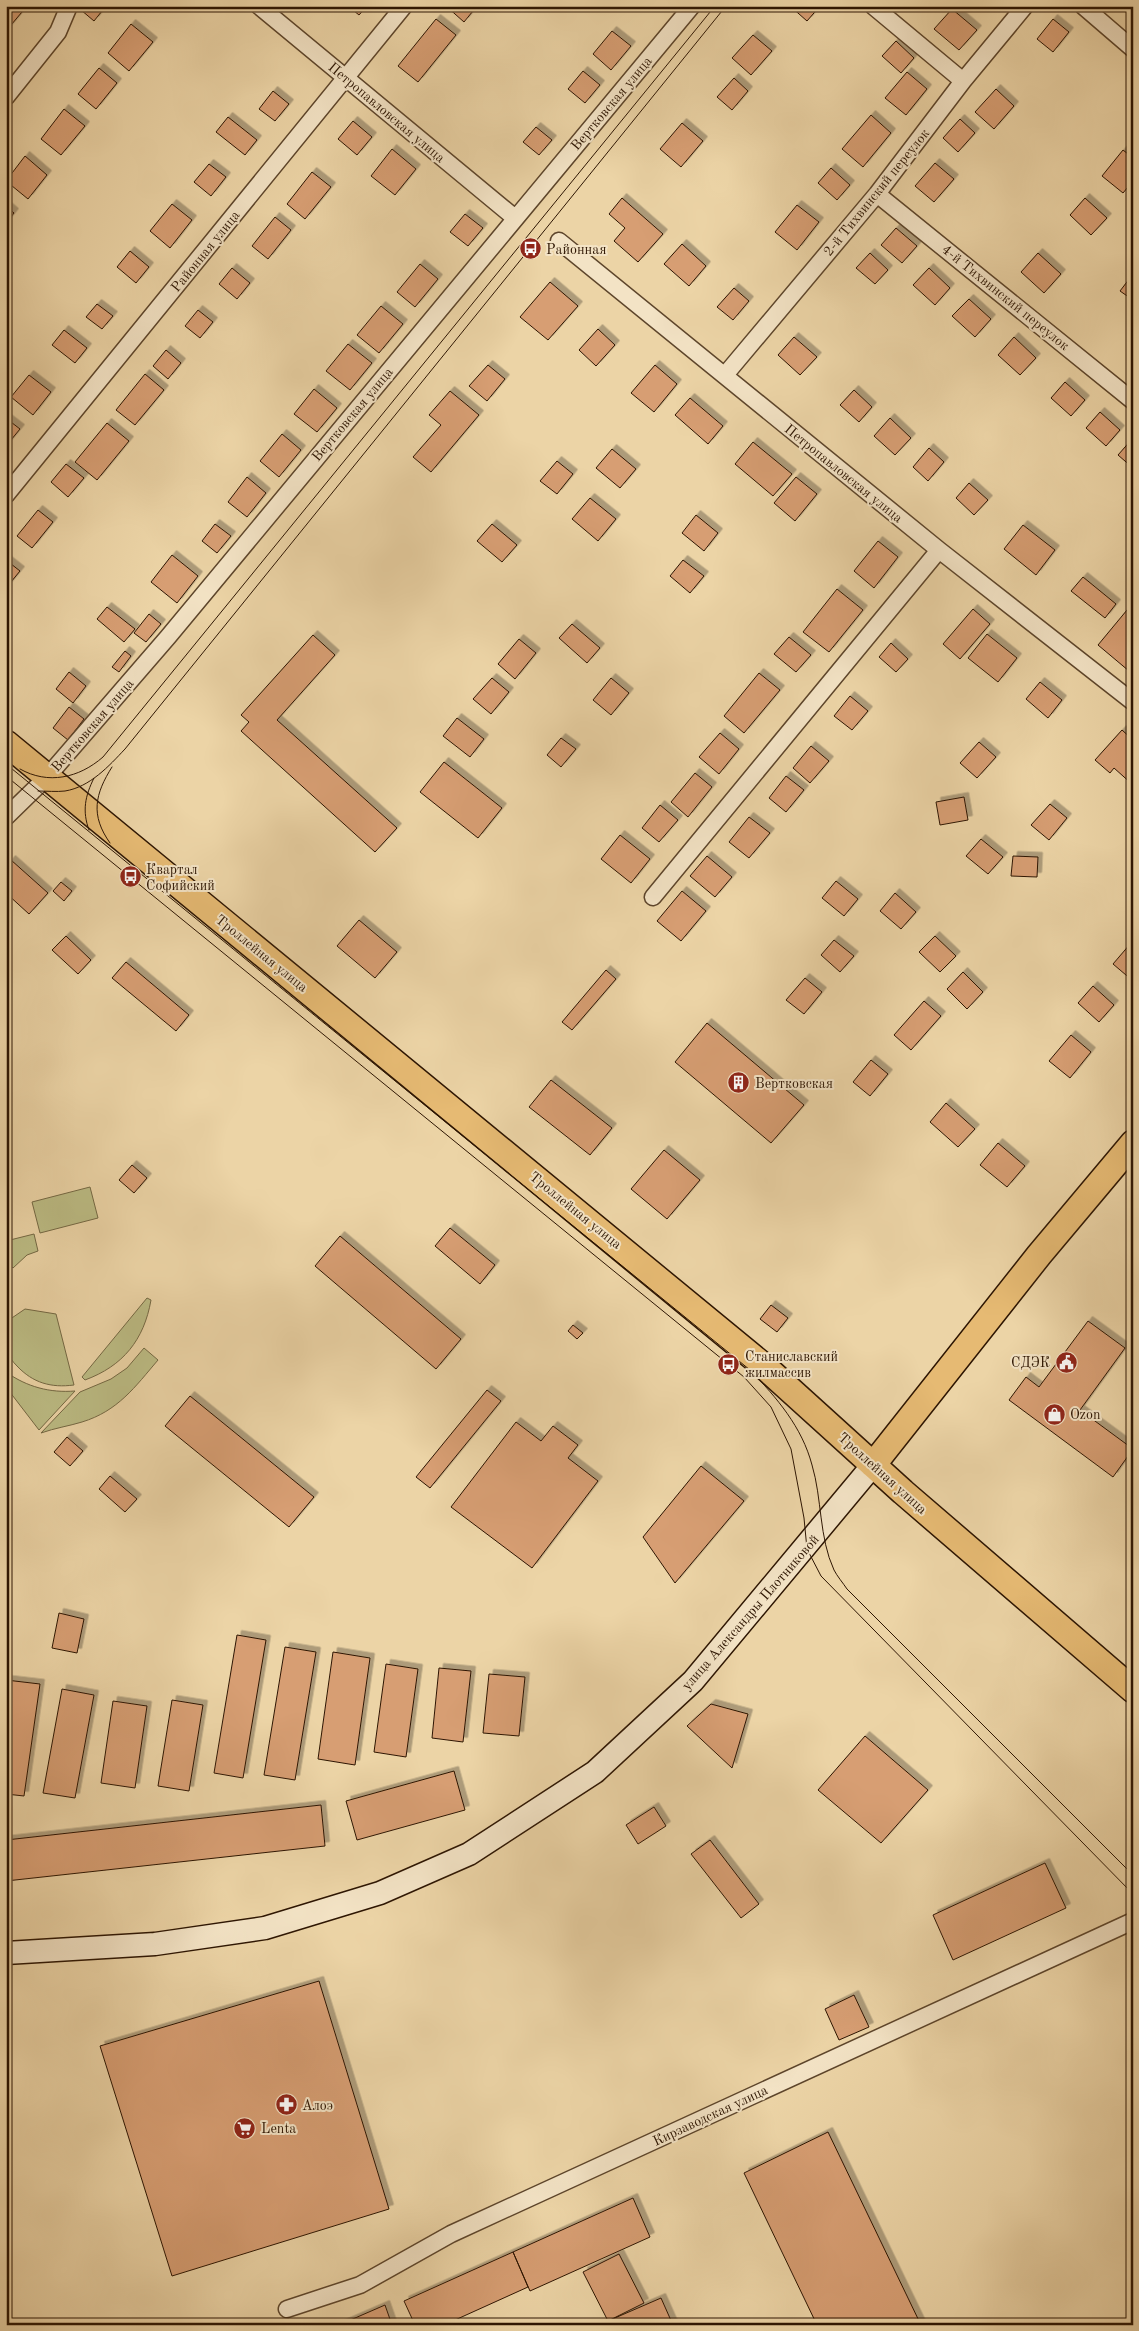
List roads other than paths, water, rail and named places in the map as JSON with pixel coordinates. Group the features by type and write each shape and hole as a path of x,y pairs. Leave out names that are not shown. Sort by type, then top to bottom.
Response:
{"main road":[{"name":"Троллейная улица","path":"6,744 765,1367 873,1465 1133,1690"},
{"path":"873,1465 1039,1255 1133,1143"},
{"name":"улица Александры Плотниковой","path":"6,1953 155,1944 266,1928 380,1893 469,1854 595,1772 693,1681 873,1465"}],"street":[{"path":"6,97 58,32 69,6"},
{"name":"Петропавловская улица","path":"258,6 515,218"},
{"name":"Районная улица","path":"6,496 404,6"},
{"name":"Вертковская улица","path":"6,817 47,776 168,637 692,6"},
{"path":"873,6 963,81"},
{"name":"2-й Тихвинский переулок","path":"725,375 877,194 963,81 1025,6"},
{"path":"1083,6 1133,49"},
{"name":"4-й Тихвинский переулок","path":"877,194 1133,401"},
{"name":"Петропавловская улица","path":"558,241 939,550 1133,702"},
{"path":"653,897 939,550"},
{"name":"Кирзаводская улица","path":"287,2309 360,2285 451,2234 1133,1921"}],"tram line":[{"path":"20,769 41,777 63,777 84,770 103,757 715,6"},
{"path":"38,791 65,791 83,785 98,775 125,749 726,6"},
{"path":"6,764 750,1370 779,1402 795,1426 808,1451 818,1491 823,1531 829,1558 835,1572 847,1589 1133,1875"},
{"path":"110,843 99,823 97,805 102,786 112,767"},
{"path":"6,776 744,1377 771,1407 791,1449 804,1518 807,1549 821,1576 1133,1894"},
{"path":"89,830 85,810 88,791 94,778"}],"place":[{"name":"Районная","path":"530,249"},
{"name":"Квартал Софийский","path":"130,877"},
{"name":"Вертковская","path":"739,1083"},
{"name":"СДЭК","path":"1066,1362"},
{"name":"Станиславский жилмассив","path":"729,1364"},
{"name":"Ozon","path":"1054,1414"},
{"name":"Алоэ","path":"286,2105"},
{"name":"Lenta","path":"245,2128"}]}
